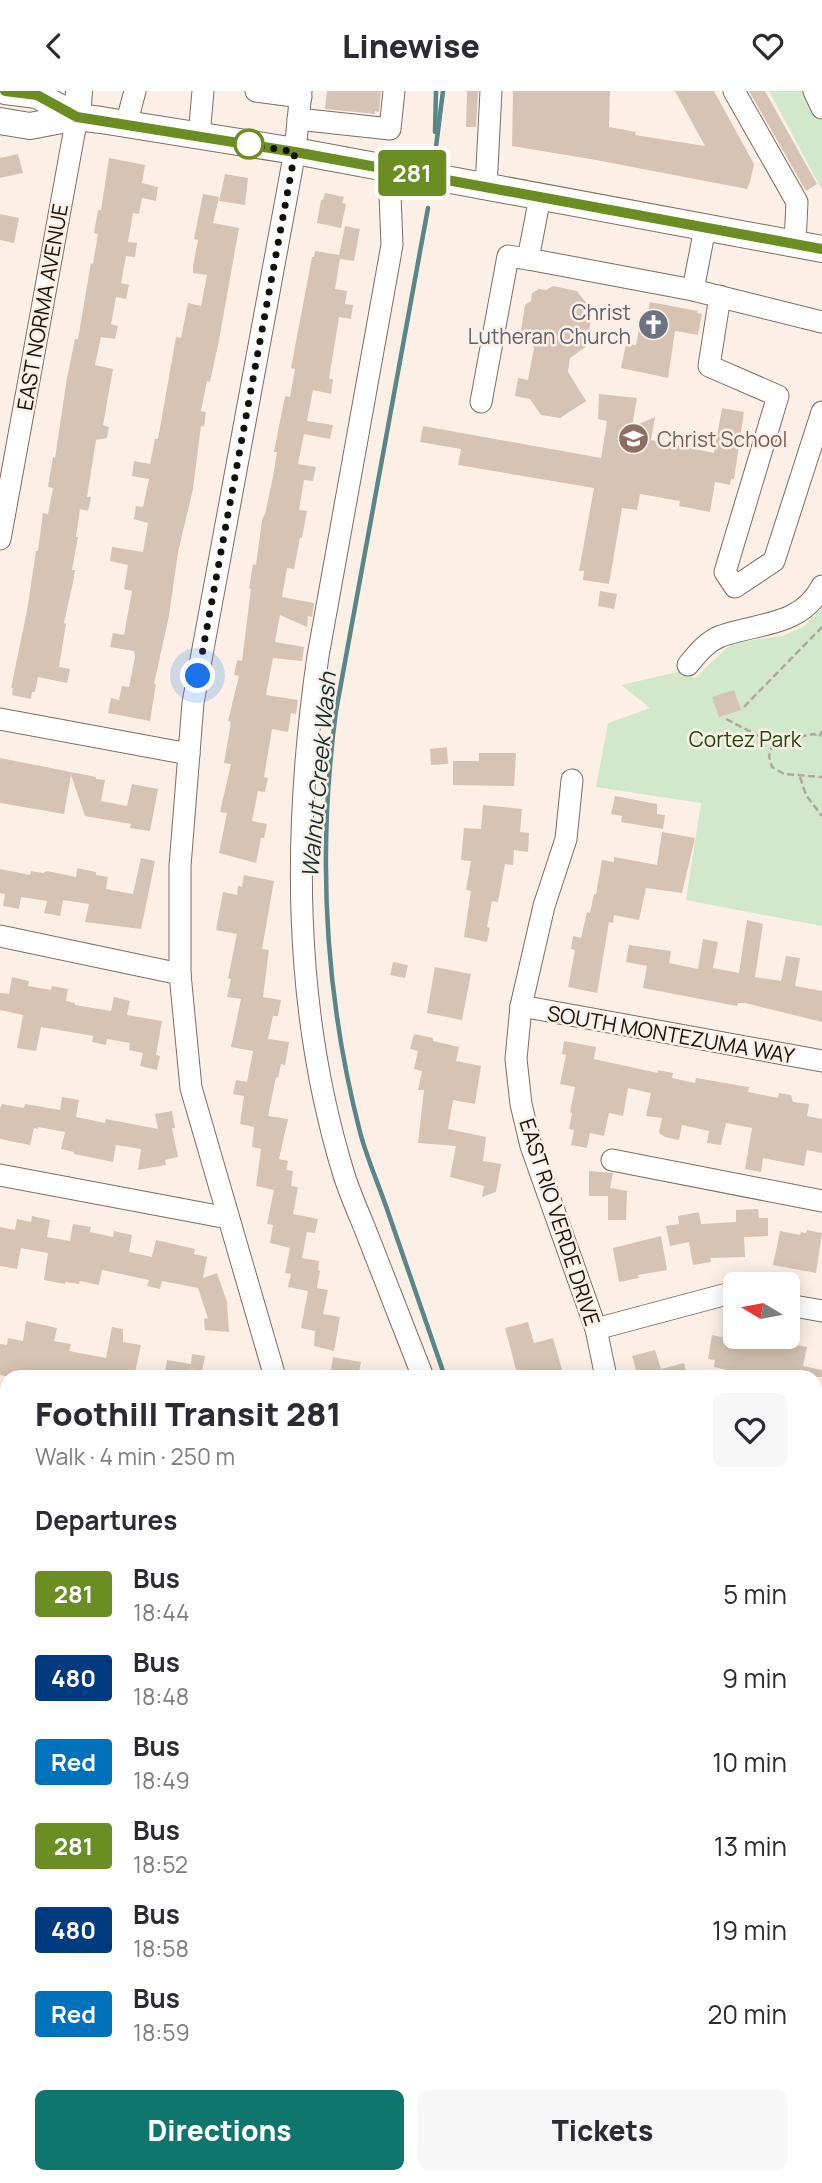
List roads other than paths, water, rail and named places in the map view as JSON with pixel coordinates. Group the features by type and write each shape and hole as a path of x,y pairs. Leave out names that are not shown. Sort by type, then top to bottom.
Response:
{"main road":[{"path":"5,91 78,104 126,125 295,152 822,249"},
{"path":"0,121 30,126 78,104"}],"street":[{"path":"126,125 135,91"},
{"path":"200,136 203,91"},
{"path":"256,91 301,94 295,152 193,703 180,866 180,974 191,1088 273,1370"},
{"path":"298,119 390,129 394,91"},
{"path":"486,187 491,91"},
{"path":"734,91 797,202 795,244"},
{"path":"814,91 822,108"},
{"name":"EAST NORMA AVENUE","path":"0,539 78,104"},
{"path":"389,169 392,245 308,724 301,810 300,885 306,982 323,1095 344,1177 420,1370"},
{"path":"528,259 540,197"},
{"path":"693,290 705,227"},
{"path":"481,403 508,256 693,290 822,321"},
{"path":"720,296 709,366 778,396 725,572 735,587 774,561 822,412"},
{"path":"688,665 702,648 721,636 777,623 792,616 806,607 822,586"},
{"path":"0,719 189,754"},
{"name":"EAST RIO VERDE DRIVE","path":"572,780 566,839 544,906 521,1006 516,1059 521,1104 531,1146 596,1329 605,1370"},
{"path":"0,936 180,974"},
{"name":"SOUTH MONTEZUMA WAY","path":"521,1006 822,1061"},
{"path":"612,1160 822,1201"},
{"path":"0,1175 228,1218"},
{"path":"596,1329 723,1295"},
{"path":"800,1307 822,1311"}],"waterway":[{"path":"435,132 436,91"},
{"name":"Walnut Creek Wash","path":"435,155 443,91"},
{"name":"Walnut Creek Wash","path":"428,208 336,711 330,764 326,870 327,923 338,1027 360,1132 443,1370"}],"place":[{"name":"Christ Lutheran Church","path":"654,324"},
{"name":"Christ School","path":"634,439"}],"park label":[{"name":"Cortez Park","path":"745,739"}]}
